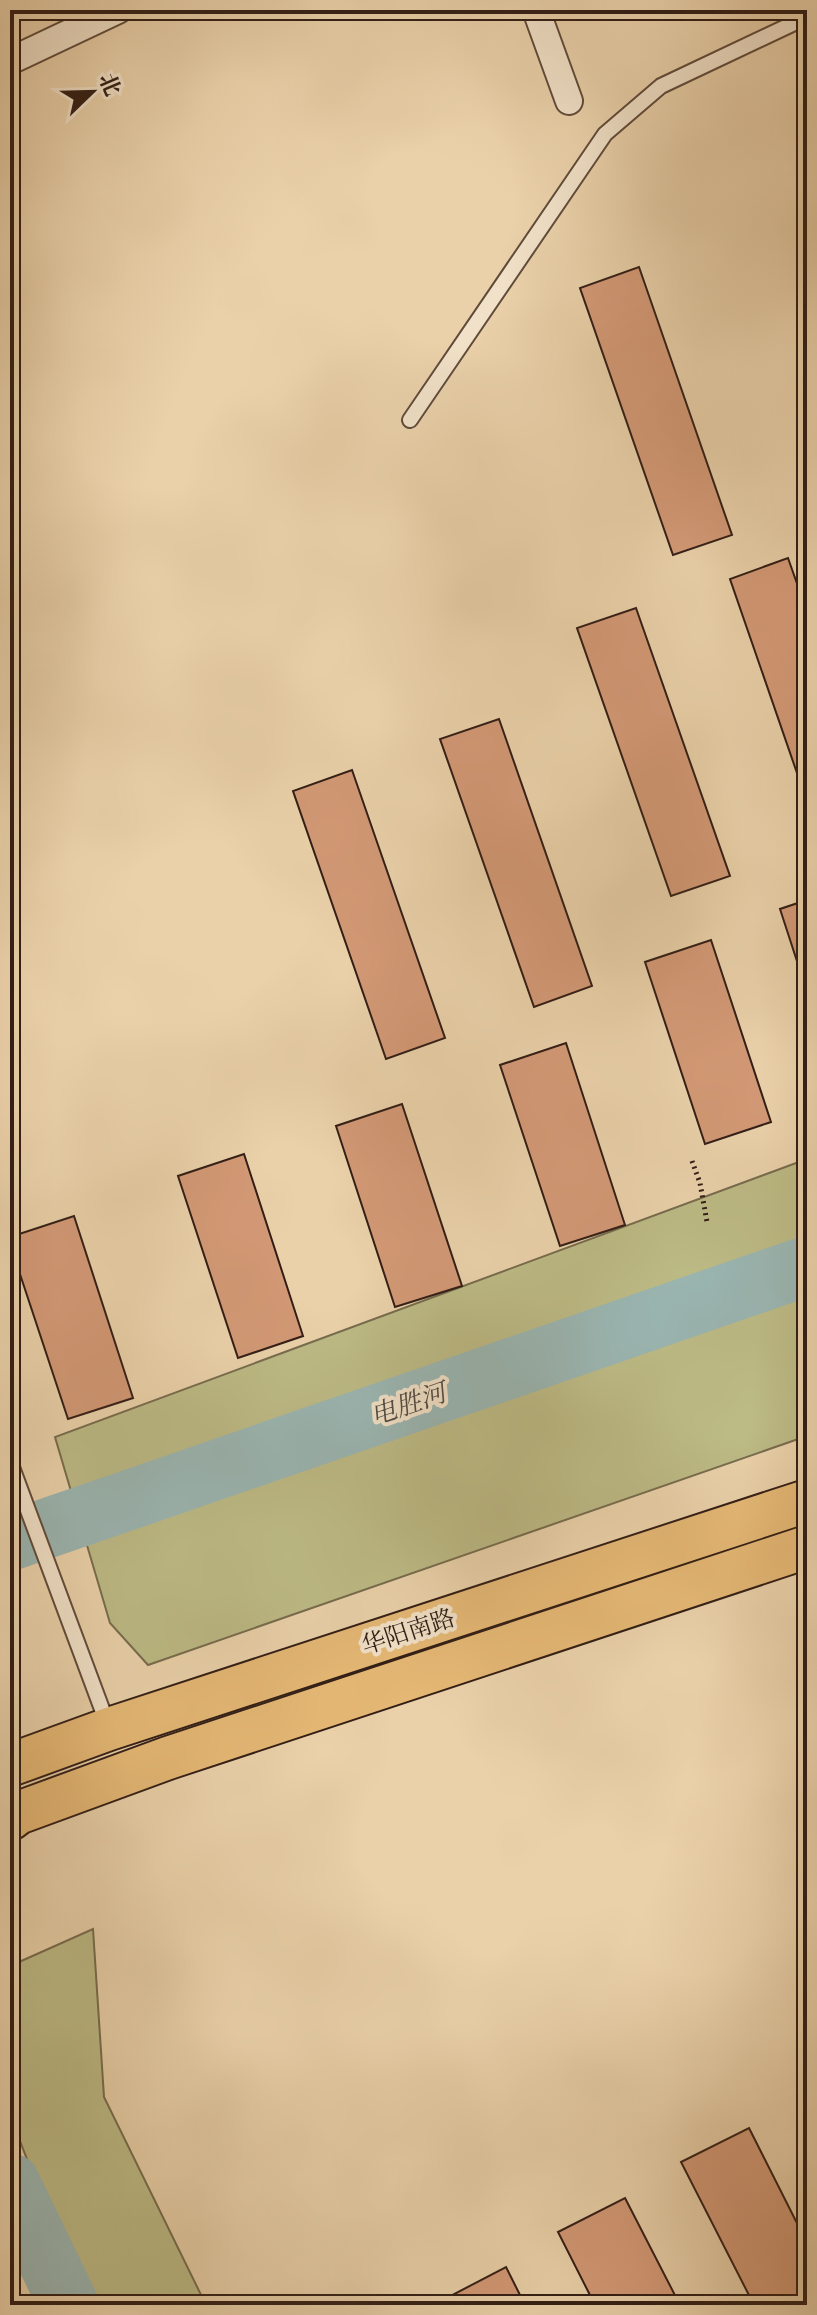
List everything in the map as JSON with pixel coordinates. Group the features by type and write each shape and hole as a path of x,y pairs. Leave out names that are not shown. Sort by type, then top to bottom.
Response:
{"main road":[{"name":"华阳南路","path":"19,1760 807,1501"},
{"name":"华阳南路","path":"14,1816 168,1758 807,1547"}],"street":[{"path":"10,61 118,10"},
{"path":"536,10 569,101"}],"lane":[{"path":"410,420 605,134 661,86 807,17"},
{"path":"10,1462 109,1729"}],"path":[{"path":"692,1161 700,1183 707,1222"}],"shaded area":[{"path":"807,1159 807,1436 148,1665 110,1623 55,1437"},
{"path":"93,1929 104,2097 206,2305 97,2305 30,2167 10,2115 10,1966"}],"building":[{"path":"639,267 732,535 673,555 580,288"},
{"path":"788,558 807,612 807,802 730,579"},
{"path":"636,608 730,876 671,896 577,628"},
{"path":"499,719 592,986 534,1007 440,739"},
{"path":"352,770 445,1038 386,1059 293,791"},
{"path":"807,900 807,992 780,909"},
{"path":"711,940 771,1122 705,1144 645,962"},
{"path":"566,1043 625,1225 560,1246 500,1065"},
{"path":"402,1104 462,1286 395,1307 336,1126"},
{"path":"244,1154 303,1336 238,1358 178,1176"},
{"path":"74,1216 133,1398 68,1419 10,1237"},
{"path":"749,2128 807,2243 807,2305 754,2305 681,2162"},
{"path":"625,2198 680,2305 595,2305 558,2232"},
{"path":"506,2267 525,2305 440,2305 439,2302"}],"waterway":[{"name":"电胜河","path":"10,1541 807,1266"},
{"name":"电胜河","path":"10,2183 69,2305"}]}
